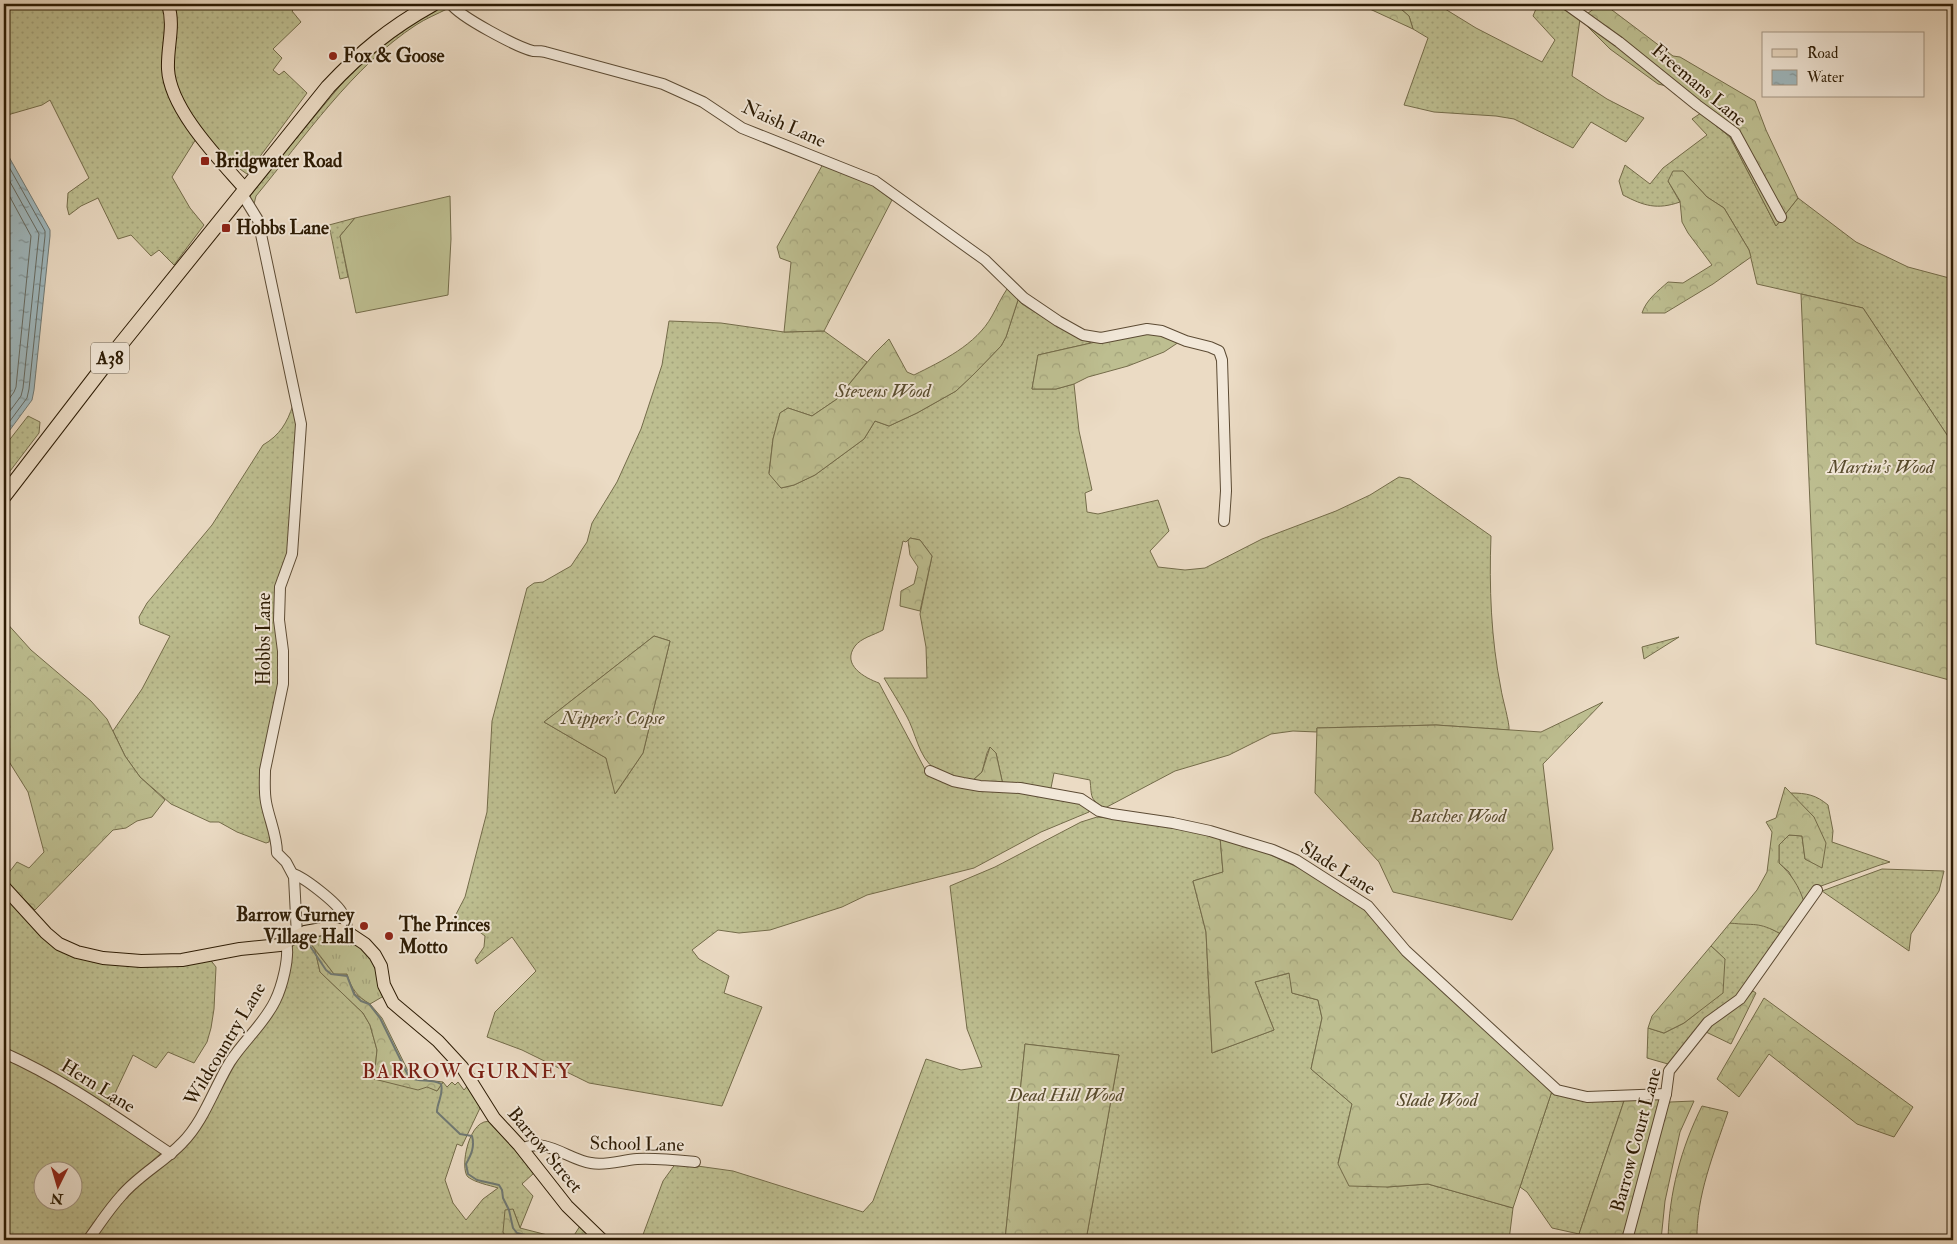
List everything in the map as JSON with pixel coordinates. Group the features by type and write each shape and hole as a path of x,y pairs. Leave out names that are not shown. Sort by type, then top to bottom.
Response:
{"highway":[{"name":"A38","path":"4,496 117,349 328,87 354,60 394,27 433,4"}],"main road":[{"path":"168,4 172,30 168,69 174,94 191,122 244,192"},
{"name":"Barrow Street","path":"4,887 46,933 59,944 67,949 90,956 131,961 182,960 240,949 280,945 313,930 330,928 347,932 365,944 375,955 380,966 384,985 393,1003 438,1041 462,1067 494,1118 522,1149 567,1206 602,1240"}],"street":[{"name":"Naish Lane","path":"452,4 457,11 492,31 533,50 663,84 703,102 742,128 875,182 985,260 1024,298 1083,335 1091,338 1101,338 1147,329 1162,331 1219,351 1222,360 1226,491 1224,521"},
{"name":"Freemans Lane","path":"1566,4 1619,42 1735,133 1781,217"},
{"name":"Hobbs Lane","path":"244,192 258,220 301,424 292,554 280,587 279,620 283,651 283,684 264,783 266,800 277,844 277,853 286,862 293,874"},
{"name":"Slade Lane","path":"930,771 953,781 980,786 1020,788 1081,799 1099,811 1210,831 1273,850 1296,860 1368,906 1406,951 1557,1090 1587,1097 1666,1094"},
{"path":"292,939 293,874 306,880 342,912 347,932"},
{"name":"Barrow Court Lane","path":"1627,1240 1666,1094 1669,1070 1708,1022 1740,999 1817,890"},
{"name":"Wildcountry Lane","path":"88,1240 122,1194 171,1154 194,1129 231,1061 265,1018 275,1000 292,939"},
{"name":"Hern Lane","path":"4,1053 108,1112 171,1154"},
{"name":"School Lane","path":"522,1149 533,1145 545,1147 585,1162 596,1164 650,1158 694,1162"}],"green space":[{"path":"4,4 163,4 167,17 163,74 196,139 172,177 190,208 204,225 174,265 159,250 151,256 131,235 118,239 98,198 81,206 69,215 67,207 68,193 89,178 50,100 42,105 4,116"},
{"path":"173,4 207,7 209,4 298,4 292,11 301,22 273,49 282,58 273,70 279,75 284,71 307,93 247,174 211,142 190,114 182,99 176,85 171,63"},
{"path":"1359,4 1395,4 1409,16 1413,29"},
{"path":"1395,4 1437,4 1476,28 1542,62 1555,40 1533,16 1538,4 1558,4 1580,19 1572,76 1607,99 1644,118 1626,142 1591,122 1573,148 1514,119 1434,112 1404,105 1428,38 1413,29 1409,16"},
{"path":"442,6 447,9 420,23 393,42 350,82 256,196 254,204 250,199 250,194 349,75 379,46 412,22"},
{"path":"1608,7 1673,56 1680,57 1755,101 1766,130 1798,198 1776,226 1730,137 1703,115 1687,91 1658,84 1610,49 1580,19 1595,8"},
{"path":"1701,113 1730,137 1776,226 1798,198 1856,242 1908,267 1953,279 1953,444 1863,308 1757,284 1749,250 1724,208 1707,197 1683,171 1668,181 1680,202 1664,206 1651,206 1623,195 1619,181 1625,165 1650,184 1663,168 1707,135 1692,119"},
{"path":"823,164 872,185 892,200 824,331 784,332 791,262 780,258 777,247"},
{"path":"1673,171 1683,171 1707,197 1724,208 1749,250 1751,257 1713,284 1665,313 1642,313 1649,300 1668,282 1683,283 1712,265 1682,222 1680,201 1668,181"},
{"path":"450,196 451,239 448,295 356,313 340,236 355,218"},
{"path":"355,218 340,236 348,277 340,279 329,225"},
{"name":"Stevens Wood","path":"1007,289 1018,300 1006,337 1001,346 956,391 889,426 875,421 864,439 815,475 794,485 781,488 769,474 773,439 780,413 788,408 812,416 837,399 874,354 889,339 907,372 914,375 936,364 968,344 977,335 992,316"},
{"name":"Martin's Wood","path":"1801,294 1863,308 1953,444 1953,681 1816,644"},
{"path":"1018,300 1062,329 1091,343 1038,355 1032,389 1056,389 1074,384 1079,431 1092,490 1085,493 1087,512 1098,514 1158,500 1169,531 1150,551 1158,567 1185,570 1205,568 1262,539 1336,511 1370,495 1399,477 1410,479 1491,536 1490,574 1493,632 1509,730 1436,725 1317,728 1317,732 1293,731 1271,734 1229,755 1175,771 1105,808 1092,797 1090,780 1054,773 1050,793 1024,787 1003,785 996,753 990,747 982,772 971,782 952,777 943,774 929,764 901,705 884,678 927,678 926,647 920,614 932,556 920,540 910,538 906,542 903,541 883,630 858,643 851,653 851,659 856,670 867,678 879,683 927,773 940,779 981,789 1019,791 1081,801 1089,807 1089,812 1041,832 974,868 867,895 842,907 770,930 739,933 718,930 692,950 699,959 729,976 724,993 762,1007 722,1106 589,1083 522,1050 487,1037 495,1012 536,971 512,937 477,964 475,960 484,947 485,936 453,920 465,897 487,812 492,721 527,588 534,583 543,582 571,566 587,542 592,523 617,482 641,429 662,365 669,321 721,323 784,332 824,331 867,362 837,399 812,416 788,408 780,413 773,439 769,473 781,488 794,485 815,475 864,439 875,421 889,426 956,391 1001,346 1006,337","holes":["654,636 670,641 643,753 616,793 606,758 544,722"]},
{"path":"1131,334 1159,334 1179,342 1164,352 1128,366 1088,377 1074,384 1056,389 1032,389 1038,355"},
{"path":"293,405 298,429 290,546 279,579 280,662 277,692 260,781 270,836 269,842 266,843 237,832 219,822 210,822 171,804 140,777 125,756 113,731 142,689 170,636 140,624 139,617 147,603 212,525 263,445 282,428"},
{"path":"28,416 40,422 39,433 4,479 4,447"},
{"path":"910,538 920,540 932,556 920,611 900,606 901,591 914,584 918,567 910,555 908,541"},
{"path":"4,620 31,650 91,701 107,719 125,756 140,777 165,800 152,817 137,821 126,828 113,830 35,910 4,879 17,862 29,868 44,852 28,792 8,760 4,758"},
{"name":"Nipper's Copse","path":"654,636 670,641 643,753 615,794 606,758 544,722"},
{"path":"1679,637 1644,659 1642,647"},
{"name":"Batches Wood","path":"1603,702 1543,764 1553,849 1512,920 1393,892 1379,862 1315,793 1317,728 1436,725 1541,732"},
{"path":"990,747 996,753 1003,785 971,782 982,772"},
{"path":"1785,787 1814,817 1826,843 1822,868 1805,859 1802,836 1789,835 1779,845 1779,863 1794,881 1804,902 1781,934 1761,926 1730,923 1757,890 1767,872 1772,832 1766,822 1776,818"},
{"path":"1790,793 1811,795 1828,805 1833,831 1832,842 1890,862 1821,886 1804,902 1789,872 1779,863 1779,845 1789,835 1802,836 1805,859 1822,867 1814,817"},
{"path":"1097,817 1131,820 1220,837 1223,872 1193,881 1206,932 1212,1053 1274,1030 1255,982 1290,973 1292,993 1318,1000 1322,1018 1311,1069 1352,1104 1338,1163 1387,1187 1428,1184 1513,1208 1509,1240 1086,1240 1119,1055 1025,1044 1005,1240 641,1240 663,1181 676,1163 733,1171 863,1212 873,1201 926,1059 961,1070 982,1067 967,1029 950,886 995,867 1081,822"},
{"name":"Slade Wood","path":"1220,837 1262,851 1308,872 1359,905 1552,1091 1513,1208 1428,1184 1387,1187 1349,1186 1338,1164 1352,1104 1311,1069 1322,1018 1318,1000 1292,993 1289,973 1255,982 1274,1030 1212,1053 1206,932 1193,881 1223,872"},
{"path":"1882,869 1944,871 1939,891 1911,934 1909,951 1822,891"},
{"path":"4,894 63,951 209,958 216,967 214,1009 207,1042 194,1063 168,1052 156,1068 133,1055 107,1110 4,1049"},
{"path":"1748,922 1764,925 1781,934 1738,996 1707,1018 1668,1064 1647,1058 1648,1028 1664,1033 1684,1023 1697,1013 1725,959 1711,946 1730,923"},
{"path":"337,932 368,952 387,997 382,997 370,1004 365,1001 353,988 347,974 334,974 305,936"},
{"path":"305,936 315,950 320,972 363,1013 370,1025 377,1050 374,1079 427,1086 437,1091 443,1082 447,1087 452,1082 455,1085 458,1082 464,1090 470,1083 481,1104 480,1108 462,1146 457,1144 445,1180 453,1203 466,1220 483,1199 498,1188 468,1177 465,1164 468,1144 472,1134 484,1122 492,1122 534,1173 522,1184 533,1196 520,1228 513,1209 503,1232 508,1240 91,1240 133,1188 168,1159 266,1019 293,942"},
{"path":"1711,946 1725,959 1723,993 1684,1023 1664,1033 1648,1028 1652,1016"},
{"path":"315,950 334,974 347,974 355,994 370,1004 382,1018 410,1075 418,1079 443,1082 437,1091 427,1087 418,1090 374,1079 377,1050 370,1025 363,1013 320,972"},
{"path":"1753,991 1756,993 1731,1044 1706,1032 1710,1025 1742,1003"},
{"path":"1764,998 1913,1107 1894,1137 1857,1124 1769,1054 1739,1097 1717,1079"},
{"name":"Dead Hill Wood","path":"1025,1044 1119,1055 1086,1240 1005,1240"},
{"path":"4,1056 41,1074 47,1081 58,1085 145,1139 161,1153 127,1184 82,1240 4,1240"},
{"path":"1552,1091 1625,1098 1579,1234 1552,1228 1527,1192 1520,1187"},
{"path":"1660,1097 1622,1240 1579,1234 1625,1098"},
{"path":"1694,1101 1680,1132 1665,1201 1661,1240 1631,1240 1665,1110 1670,1102"},
{"path":"1702,1106 1728,1112 1712,1159 1699,1207 1697,1240 1668,1240 1671,1205 1682,1154"},
{"path":"513,1209 520,1228 567,1240 508,1240 503,1232 505,1210"},
{"path":"580,1226 596,1240 571,1240"}],"water":[{"path":"4,148 50,230 50,236 32,400 4,438"}],"waterway":[{"path":"308,943 326,970 331,974 347,976 354,994 361,1001 369,1004 380,1018 409,1077 441,1084 442,1092 437,1112 460,1134 472,1136 473,1147 466,1164 468,1174 477,1180 499,1185 509,1210 513,1228 517,1233 546,1240"}],"place":[{"name":"Fox & Goose","path":"333,56"},
{"name":"Bridgwater Road","path":"205,161"},
{"name":"Hobbs Lane","path":"226,228"},
{"name":"Barrow Gurney Village Hall","path":"364,926"},
{"name":"The Princes Motto","path":"389,936"}],"district":[{"name":"BARROW GURNEY","path":"467,1071"}]}
